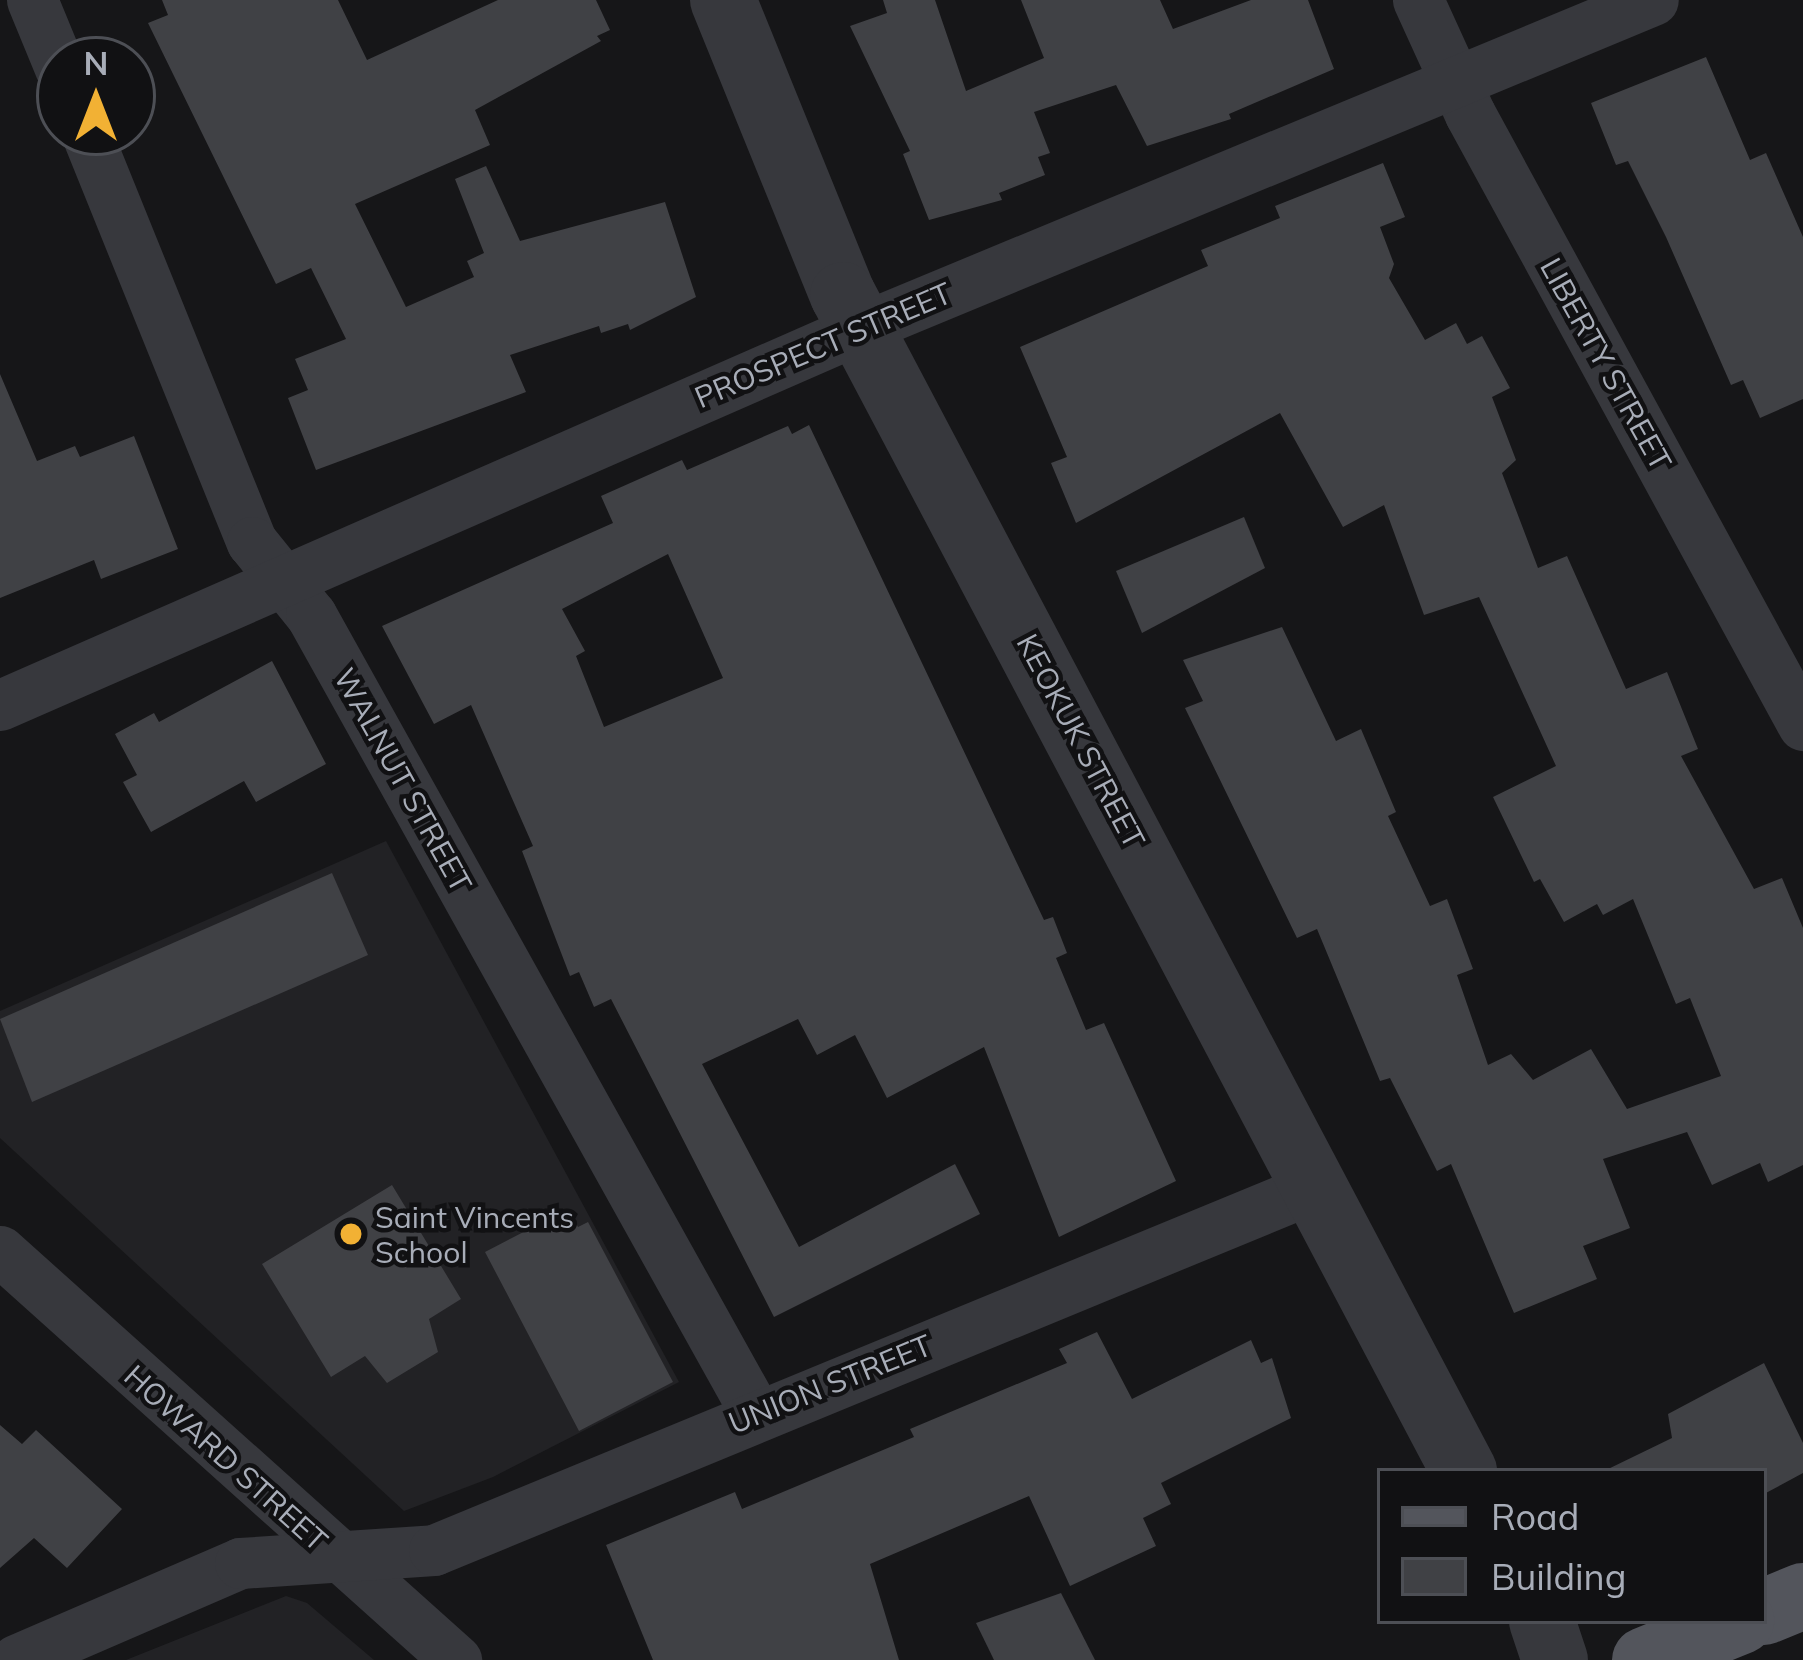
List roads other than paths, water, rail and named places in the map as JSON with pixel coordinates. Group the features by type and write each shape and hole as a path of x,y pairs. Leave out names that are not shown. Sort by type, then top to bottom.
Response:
{"main road":[{"path":"1767,1611 1803,1596"},
{"path":"1645,1660 1734,1624"}],"street":[{"path":"32,0 47,36"},
{"name":"KEOKUK STREET","path":"723,0 861,328 1462,1468"},
{"name":"LIBERTY STREET","path":"1418,0 1452,79 1803,725"},
{"name":"PROSPECT STREET","path":"0,705 861,328 1452,79 1653,0"},
{"name":"WALNUT STREET","path":"96,156 252,542 287,578 756,1414"},
{"name":"UNION STREET","path":"16,1660 240,1563 434,1550 1317,1186"},
{"name":"HOWARD STREET","path":"0,1251 337,1559 456,1660"},
{"path":"1543,1624 1555,1660"}],"place":[{"name":"Saint Vincents School","path":"351,1234"}]}
